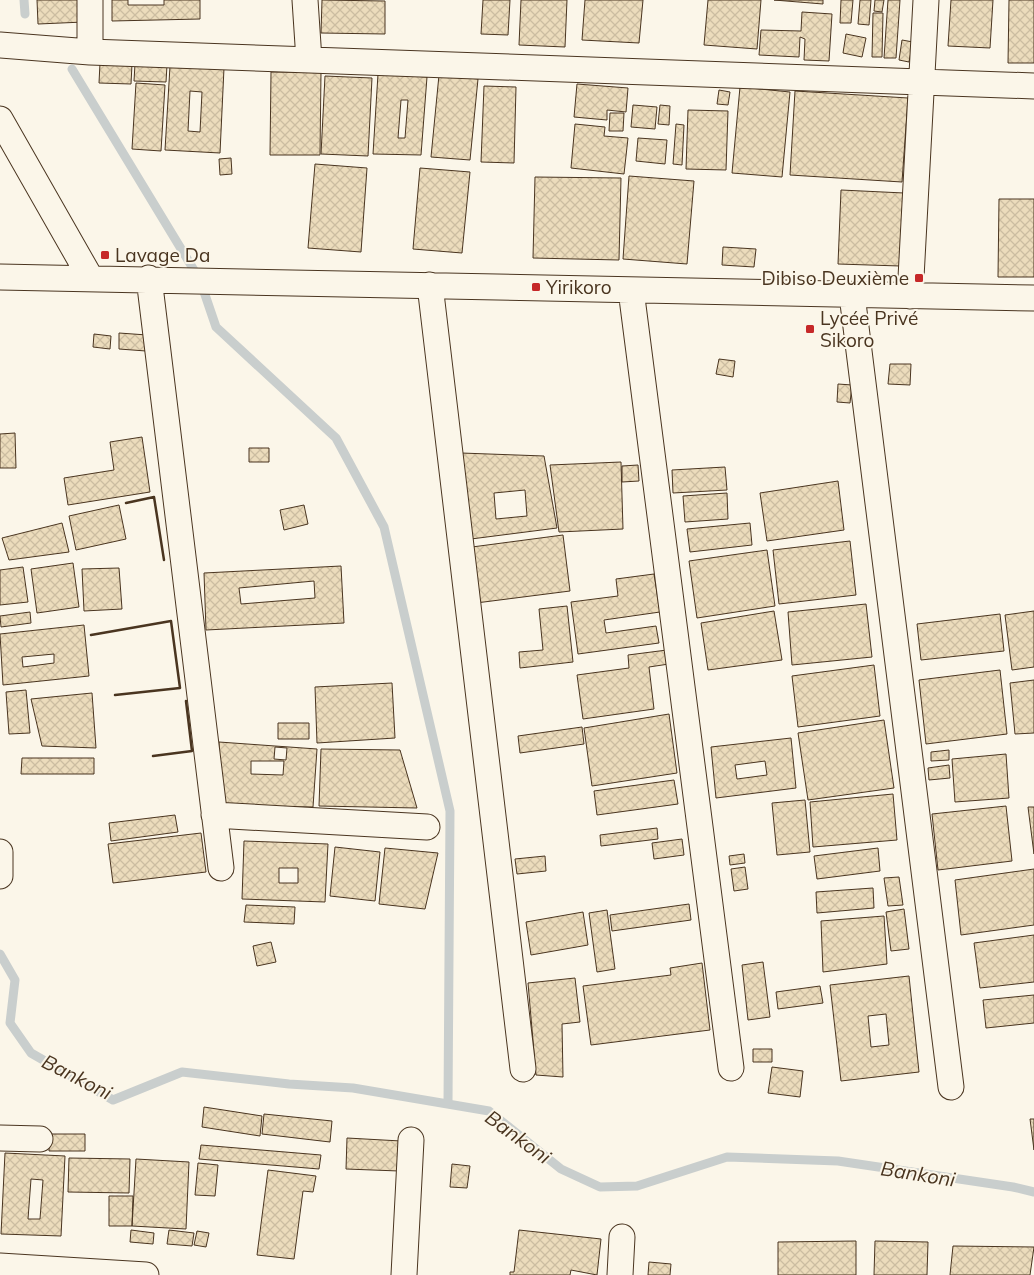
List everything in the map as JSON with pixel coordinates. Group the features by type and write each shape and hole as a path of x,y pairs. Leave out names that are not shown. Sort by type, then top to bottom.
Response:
{"street":[{"path":"90,0 90,52"},
{"path":"305,0 309,60"},
{"path":"910,296 926,0"},
{"path":"0,45 90,52 1034,86"},
{"path":"0,119 90,277"},
{"path":"0,277 149,278 1034,298"},
{"path":"149,278 221,868"},
{"path":"430,285 523,1069"},
{"path":"631,290 731,1068"},
{"path":"852,295 951,1087"},
{"path":"214,815 427,827"},
{"path":"0,852 0,876"},
{"path":"0,1138 40,1139"},
{"path":"404,1275 411,1140"},
{"path":"620,1275 622,1237"},
{"path":"0,1266 146,1275"}],"building":[{"path":"37,0 83,0 84,22 38,24"},
{"path":"112,0 128,0 128,5 164,5 164,0 200,0 200,19 112,21"},
{"path":"322,0 385,1 385,34 321,33"},
{"path":"483,0 510,0 508,35 481,34"},
{"path":"521,0 567,0 565,47 519,45"},
{"path":"585,0 643,0 639,43 582,40"},
{"path":"708,0 761,0 757,49 704,45"},
{"path":"774,0 823,0 823,4"},
{"path":"841,0 853,0 851,23 840,23"},
{"path":"860,0 871,0 869,25 858,24"},
{"path":"875,0 884,0 882,12 874,11"},
{"path":"888,0 900,0 896,58 884,58"},
{"path":"951,0 993,0 990,48 948,46"},
{"path":"1009,0 1034,0 1034,63 1008,63"},
{"path":"802,12 832,14 829,61 804,60 805,39 800,37 799,57 759,55 761,30 801,31"},
{"path":"873,13 883,13 882,57 872,57"},
{"path":"846,34 866,38 862,57 843,53"},
{"path":"902,40 913,42 909,62 899,60"},
{"path":"100,63 132,64 131,84 99,83"},
{"path":"135,64 167,65 166,82 134,81"},
{"path":"170,66 224,68 220,153 165,150","holes":["190,91 202,92 200,132 188,131"]},
{"path":"271,72 321,72 320,155 270,155"},
{"path":"378,74 427,77 421,155 373,154","holes":["401,100 408,100 405,138 398,138"]},
{"path":"439,75 478,79 470,160 431,157"},
{"path":"325,76 372,78 368,156 321,154"},
{"path":"136,83 165,85 161,151 132,149"},
{"path":"577,84 628,88 626,112 607,110 607,120 574,117"},
{"path":"484,86 516,87 514,163 481,162"},
{"path":"740,87 790,92 782,177 732,173"},
{"path":"719,90 730,92 728,105 717,104"},
{"path":"795,91 908,98 902,182 790,175"},
{"path":"633,105 657,107 655,129 631,127"},
{"path":"660,105 670,106 669,125 658,124"},
{"path":"688,110 728,111 726,170 686,169"},
{"path":"610,113 624,113 623,131 609,131"},
{"path":"575,124 605,127 604,136 628,138 624,174 571,168"},
{"path":"676,124 684,125 682,165 673,164"},
{"path":"638,138 667,140 665,164 636,161"},
{"path":"231,158 232,174 220,175 219,159"},
{"path":"315,164 367,168 361,252 308,248"},
{"path":"420,168 470,172 462,253 413,249"},
{"path":"629,176 694,181 687,264 623,259"},
{"path":"535,177 621,178 619,260 533,258"},
{"path":"841,190 904,193 900,266 838,264"},
{"path":"999,199 1034,199 1034,277 998,277"},
{"path":"723,247 756,249 754,267 722,265"},
{"path":"119,333 147,335 146,351 119,349"},
{"path":"94,334 111,336 110,349 93,347"},
{"path":"719,359 735,361 733,377 716,374"},
{"path":"890,364 911,364 910,385 888,384"},
{"path":"838,384 852,385 850,403 837,402"},
{"path":"15,433 16,468 0,468 0,434"},
{"path":"142,437 150,492 68,505 64,478 114,470 110,442"},
{"path":"249,448 269,448 269,462 249,462"},
{"path":"461,453 544,456 557,528 471,539","holes":["525,490 527,516 496,519 494,493"]},
{"path":"621,462 623,529 559,532 550,465"},
{"path":"638,465 639,481 622,482 622,466"},
{"path":"725,467 727,490 673,493 672,470"},
{"path":"838,481 844,530 767,541 760,493"},
{"path":"727,493 728,519 685,522 683,496"},
{"path":"119,505 126,539 76,550 69,516"},
{"path":"304,505 308,524 284,530 280,510"},
{"path":"62,523 69,552 9,560 2,538"},
{"path":"750,523 752,545 690,552 687,529"},
{"path":"563,535 570,591 476,603 472,547"},
{"path":"850,541 856,595 779,604 773,550"},
{"path":"767,550 775,606 697,618 689,561"},
{"path":"73,563 79,607 37,613 31,569"},
{"path":"341,566 344,623 206,630 204,573","holes":["314,581 315,598 241,604 239,588"]},
{"path":"23,567 28,602 0,605 0,570"},
{"path":"119,568 122,609 84,611 82,569"},
{"path":"654,574 660,612 604,620 606,633 656,626 659,643 578,654 571,602 618,596 616,579"},
{"path":"866,604 872,657 792,665 788,612"},
{"path":"567,606 573,662 520,668 519,652 543,650 539,609"},
{"path":"774,611 782,660 708,670 701,623"},
{"path":"1034,611 1034,667 1012,670 1005,615"},
{"path":"30,612 31,623 1,627 0,616"},
{"path":"1000,614 1004,651 921,660 917,624"},
{"path":"84,625 89,676 3,685 0,634","holes":["54,654 54,663 23,667 22,657"]},
{"path":"667,650 669,664 649,667 654,709 583,719 577,675 629,668 628,655"},
{"path":"874,665 880,716 798,727 792,676"},
{"path":"1000,670 1007,734 926,744 919,680"},
{"path":"1034,680 1034,733 1015,734 1010,683"},
{"path":"392,683 395,738 317,743 315,687"},
{"path":"26,690 30,733 9,734 6,692"},
{"path":"92,693 96,748 42,746 31,699"},
{"path":"669,714 677,773 592,786 584,728"},
{"path":"884,720 894,788 808,800 798,733"},
{"path":"278,723 309,723 309,739 278,739"},
{"path":"582,727 584,744 520,753 518,736"},
{"path":"791,738 796,788 716,798 711,747","holes":["765,761 767,775 737,779 735,765"]},
{"path":"219,742 317,749 313,807 219,806","holes":["275,747 287,748 286,760 274,759","251,761 284,761 283,775 251,774"]},
{"path":"321,749 400,750 417,808 319,806"},
{"path":"949,750 949,760 931,761 931,752"},
{"path":"1006,754 1009,798 955,802 952,759"},
{"path":"22,758 94,758 94,774 21,774"},
{"path":"949,765 950,778 929,780 928,768"},
{"path":"674,780 678,804 597,815 594,791"},
{"path":"893,794 897,840 813,847 810,802"},
{"path":"805,800 810,852 777,855 772,803"},
{"path":"1006,806 1012,861 938,870 932,814"},
{"path":"1028,807 1034,807 1034,854"},
{"path":"175,815 178,832 111,841 109,823"},
{"path":"657,828 658,839 601,846 600,835"},
{"path":"201,833 206,872 113,883 108,844"},
{"path":"682,839 684,855 654,859 652,843"},
{"path":"244,841 328,844 325,902 242,899","holes":["279,868 298,868 298,883 279,883"]},
{"path":"335,847 380,852 375,901 330,896"},
{"path":"385,848 438,853 425,909 379,904"},
{"path":"878,848 880,871 817,879 814,856"},
{"path":"744,854 745,863 730,865 729,856"},
{"path":"545,856 546,871 517,874 515,859"},
{"path":"745,867 748,889 734,891 731,869"},
{"path":"1034,869 1034,925 961,935 955,880"},
{"path":"899,877 903,905 888,906 884,878"},
{"path":"873,888 874,908 817,913 816,892"},
{"path":"689,904 691,920 612,931 610,915"},
{"path":"246,905 295,907 294,924 244,922"},
{"path":"904,909 909,949 891,951 886,912"},
{"path":"607,910 615,969 597,972 589,913"},
{"path":"583,912 588,945 531,955 526,922"},
{"path":"884,916 887,964 823,972 821,921"},
{"path":"1034,935 1034,982 980,988 974,943"},
{"path":"271,942 276,962 257,966 253,946"},
{"path":"763,962 770,1017 748,1020 742,965"},
{"path":"702,963 710,1030 591,1045 583,986 671,975 670,968"},
{"path":"909,976 919,1072 841,1081 830,985","holes":["886,1014 889,1045 871,1047 868,1016"]},
{"path":"575,978 580,1022 562,1024 563,1077 536,1075 528,983"},
{"path":"820,986 823,1003 778,1009 776,992"},
{"path":"1034,995 1034,1023 986,1028 983,1000"},
{"path":"753,1049 772,1049 772,1062 753,1062"},
{"path":"772,1067 803,1071 800,1097 768,1093"},
{"path":"204,1107 262,1116 260,1136 202,1127"},
{"path":"264,1114 332,1121 330,1142 262,1134"},
{"path":"1030,1119 1034,1119 1034,1150"},
{"path":"49,1134 85,1134 85,1151 49,1151"},
{"path":"347,1138 401,1141 399,1171 346,1169"},
{"path":"201,1145 321,1155 319,1169 199,1159"},
{"path":"5,1153 65,1156 61,1236 1,1234","holes":["31,1179 43,1180 40,1219 28,1219"]},
{"path":"69,1158 130,1159 129,1193 68,1192"},
{"path":"136,1159 189,1162 186,1229 132,1226"},
{"path":"198,1163 218,1165 215,1196 195,1195"},
{"path":"452,1164 470,1166 467,1188 450,1187"},
{"path":"268,1170 316,1176 313,1192 303,1191 294,1259 257,1255"},
{"path":"109,1196 133,1196 132,1226 109,1226"},
{"path":"131,1230 154,1233 153,1244 130,1242"},
{"path":"169,1230 194,1233 192,1246 167,1244"},
{"path":"519,1230 601,1239 597,1275 571,1270 570,1275 510,1275 510,1272 514,1272"},
{"path":"197,1231 209,1233 206,1247 194,1245"},
{"path":"856,1241 856,1275 778,1275 778,1242"},
{"path":"875,1241 928,1242 927,1275 874,1275"},
{"path":"953,1246 1034,1247 1030,1275 950,1275"},
{"path":"649,1262 671,1264 670,1275 648,1275"}],"waterway":[{"path":"24,0 25,14"},
{"path":"72,69 200,280 216,327 336,438 384,527 450,811 448,1104"},
{"name":"Bankoni","path":"0,954 15,980 10,1023 31,1053 113,1100 182,1072 289,1084 353,1088 489,1111 561,1169 600,1187 637,1186 727,1157 838,1161 1013,1187 1034,1192"}],"wall":[{"path":"126,503 154,497 164,560"},
{"path":"91,635 171,621 180,688 115,695"},
{"path":"153,756 192,751 186,701"}],"place":[{"name":"Lavage Da","path":"105,255"},
{"name":"Dibiso Deuxième","path":"919,278"},
{"name":"Yirikoro","path":"536,287"},
{"name":"Lycée Privé Sikoro","path":"810,329"}]}
